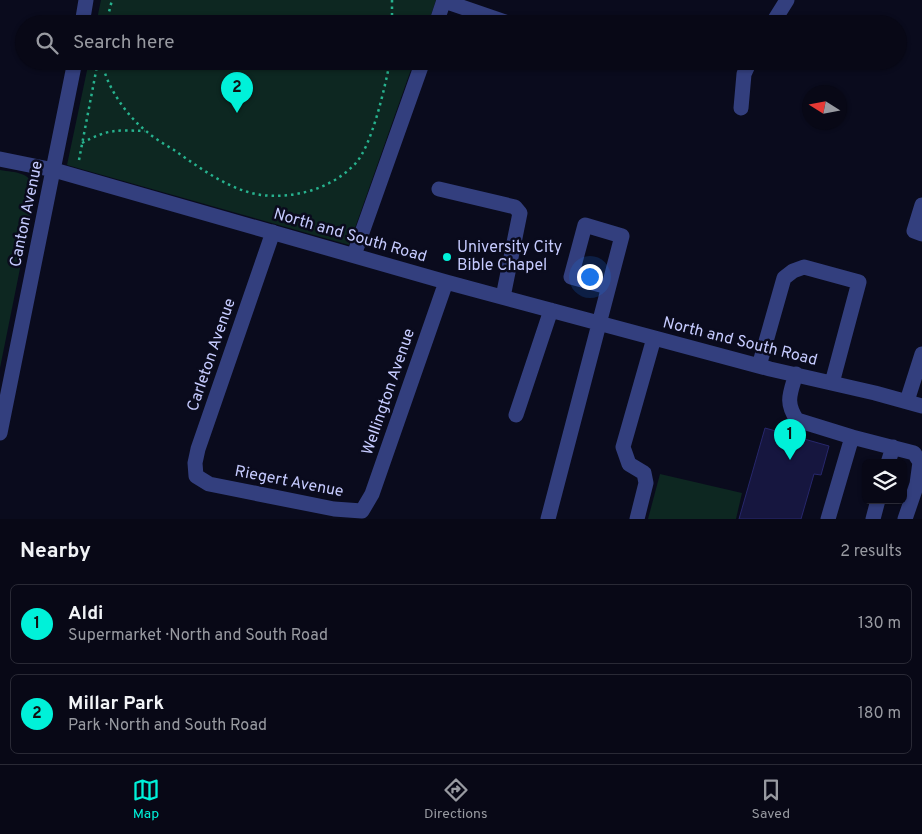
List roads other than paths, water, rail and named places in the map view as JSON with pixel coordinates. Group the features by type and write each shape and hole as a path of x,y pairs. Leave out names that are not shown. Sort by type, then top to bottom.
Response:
{"street":[{"path":"84,15 86,0"},
{"path":"439,15 444,0 486,15"},
{"path":"778,15 787,0"},
{"name":"Canton Avenue","path":"0,433 73,70"},
{"path":"354,255 420,70"},
{"path":"741,108 746,70"},
{"name":"North and South Road","path":"0,159 54,170 446,282 598,323 759,366 922,406"},
{"path":"439,188 515,207 520,213 502,297"},
{"path":"922,205 914,231 922,234"},
{"name":"Carleton Avenue","path":"209,484 196,476 194,463 273,232"},
{"path":"759,366 784,278 793,271 804,267 859,282 832,383"},
{"name":"Wellington Avenue","path":"362,511 372,494 446,282"},
{"path":"548,519 608,287"},
{"path":"516,415 551,310"},
{"path":"637,519 646,483 644,473 629,464 623,447 654,338"},
{"path":"906,401 922,354"},
{"path":"796,374 790,394 789,408 797,420 914,453 920,462 917,484 905,519"},
{"path":"828,519 852,437"},
{"path":"889,459 893,447"},
{"name":"Riegert Avenue","path":"209,484 334,509 362,511"},
{"path":"873,519 877,504"}],"place":[{"name":"Millar Park","path":"237,113"},
{"name":"University City Bible Chapel","path":"447,257"},
{"name":"Aldi","path":"790,460"}]}
